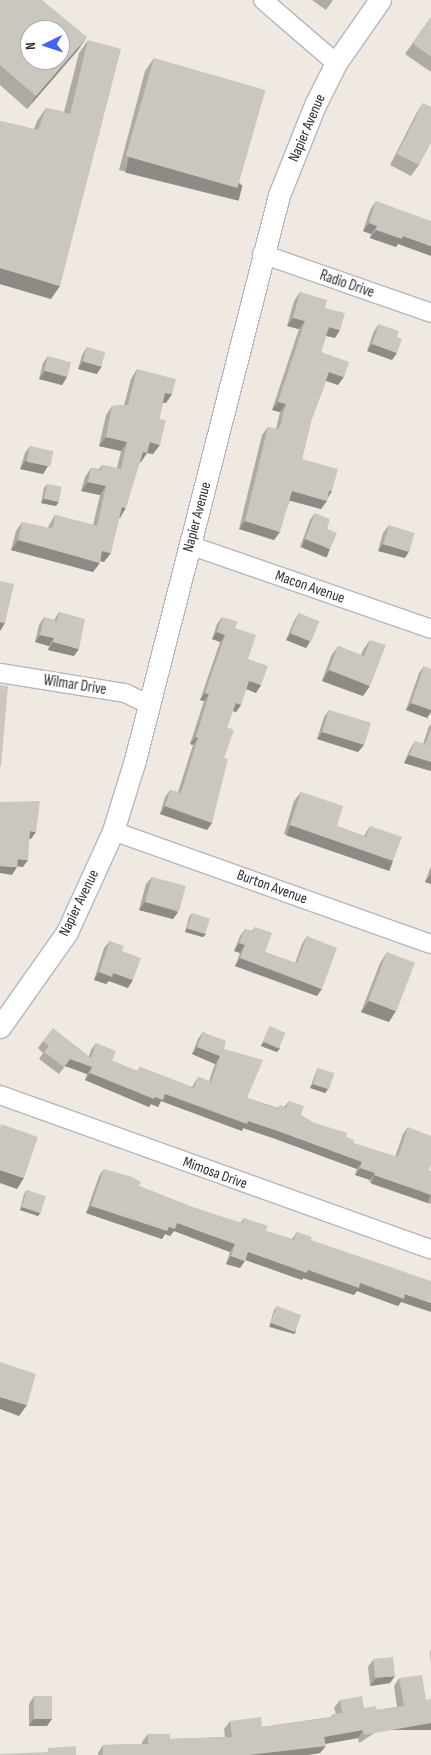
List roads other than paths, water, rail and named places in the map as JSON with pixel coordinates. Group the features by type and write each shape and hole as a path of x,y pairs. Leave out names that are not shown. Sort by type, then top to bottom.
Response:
{"street":[{"path":"263,0 336,63"},
{"name":"Napier Avenue","path":"0,1027 67,932 113,832 148,704 262,254 279,195 315,105 336,63 380,0"},
{"name":"Radio Drive","path":"262,254 431,313"},
{"name":"Macon Avenue","path":"189,545 431,629"},
{"name":"Wilmar Drive","path":"0,673 125,692 148,704"},
{"name":"Burton Avenue","path":"113,832 431,944"},
{"name":"Mimosa Drive","path":"0,1095 431,1249"}]}
